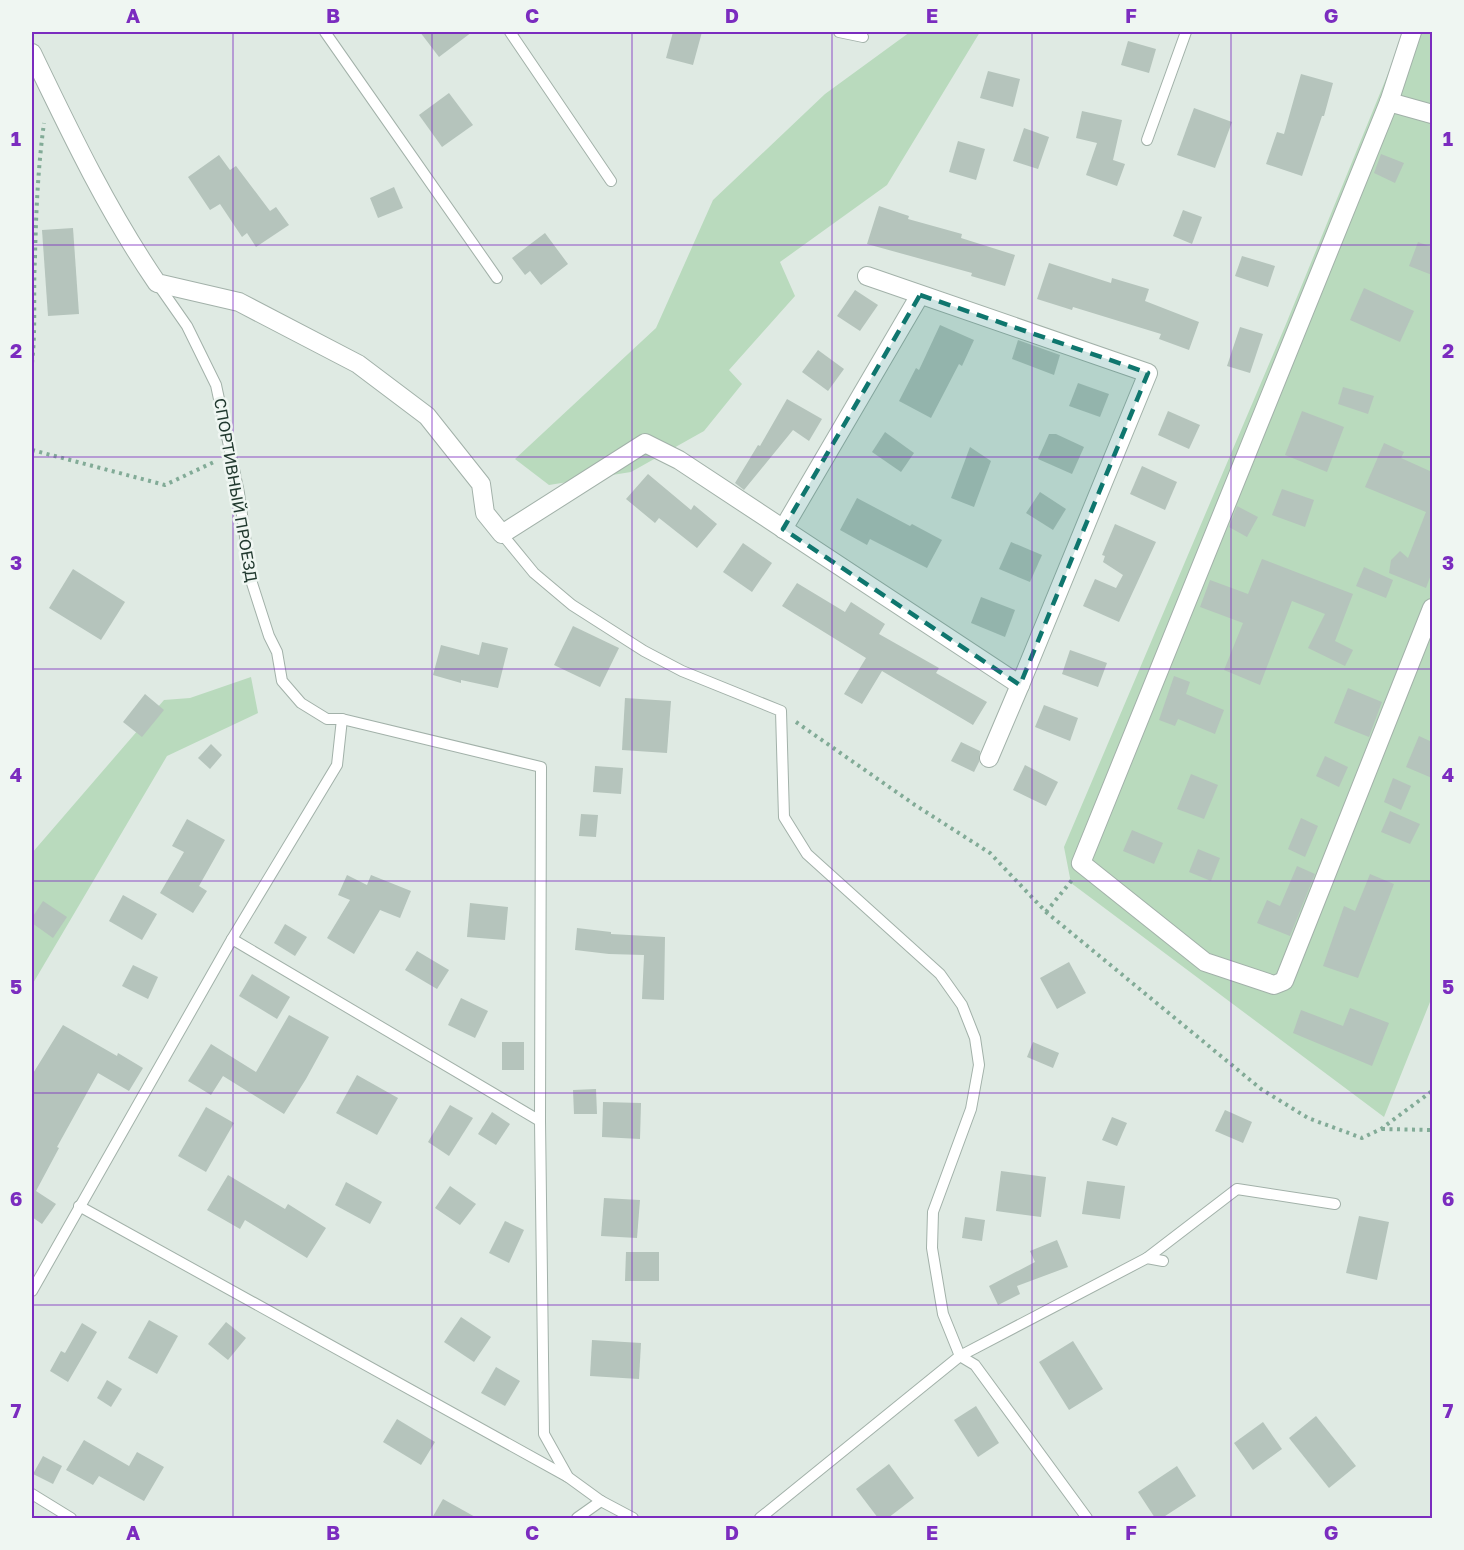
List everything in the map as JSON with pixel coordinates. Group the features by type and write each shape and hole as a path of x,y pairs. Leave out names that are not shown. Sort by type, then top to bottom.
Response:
{"street":[{"path":"1412,32 1389,102 1081,863 1205,962 1275,985 1284,981 1432,608"},
{"name":"СПОРТИВНЫЙ ПРОЕЗД","path":"32,53 80,153 128,240 157,283"},
{"path":"1389,102 1432,114"},
{"path":"867,276 1148,373 989,758"},
{"path":"157,283 238,302 358,364 427,416 481,484 485,513 502,534 645,443 679,460 1020,686"},
{"path":"783,529 920,294"}],"lane":[{"path":"325,32 497,278"},
{"path":"510,32 610,181"},
{"path":"840,32 863,37"},
{"path":"1147,140 1186,32"},
{"name":"СПОРТИВНЫЙ ПРОЕЗД","path":"157,283 186,326 216,386 238,493 251,580 269,636 277,652 282,681 301,704 327,719 342,719 541,767 540,1121"},
{"path":"502,534 534,573 565,599 644,651 682,671 781,711 784,817 807,854 940,974 962,1005 975,1038 980,1065 971,1109 933,1212 932,1248 943,1314 960,1356 975,1365 1087,1518"},
{"path":"32,1292 232,939 337,765 342,719"},
{"path":"232,939 540,1121 544,1434 568,1478"},
{"path":"760,1518 960,1356 1147,1258 1237,1189 1335,1204"},
{"path":"80,1206 568,1478 601,1501 633,1518"},
{"path":"1147,1258 1163,1261"},
{"path":"32,1494 71,1518"},
{"path":"577,1518 601,1501"}],"path":[{"path":"32,363 39,160 49,89"},
{"path":"32,450 165,485 230,454"},
{"path":"781,711 915,805 990,853 1046,912 1261,1089 1308,1118 1362,1138 1381,1129 1432,1091"},
{"path":"1046,912 1071,883 1081,863"},
{"path":"1381,1129 1432,1130"}],"highlighted area":[{"path":"920,295 1148,373 1020,685 783,529"}],"green space":[{"path":"910,32 980,32 887,185 780,262 795,296 729,370 742,384 704,431 631,472 549,485 515,459 656,328 713,200 825,94"},
{"path":"1405,32 1432,32 1432,997 1384,1117 1071,883 1064,847 1286,324"},
{"path":"251,677 258,713 167,756 32,985 32,853 164,700 190,698"}],"building":[{"path":"420,32 472,32 439,57"},
{"path":"673,32 702,32 693,65 666,58"},
{"path":"1128,41 1156,49 1149,73 1121,65"},
{"path":"988,71 1020,79 1013,107 980,98"},
{"path":"1301,74 1333,83 1324,116 1322,116 1302,176 1266,164 1277,132 1284,134"},
{"path":"449,93 473,125 442,147 419,115"},
{"path":"1194,108 1232,122 1215,168 1177,155"},
{"path":"1082,111 1122,120 1113,160 1125,164 1117,186 1086,175 1097,143 1076,138"},
{"path":"1024,128 1049,137 1038,169 1013,161"},
{"path":"958,141 985,149 976,180 949,172"},
{"path":"1381,154 1404,163 1395,183 1374,173"},
{"path":"219,155 230,170 236,166 270,211 276,207 289,225 256,247 247,233 242,237 220,204 210,210 188,177"},
{"path":"394,187 403,208 378,218 370,198"},
{"path":"879,206 909,216 908,219 962,234 961,238 1015,255 1005,286 971,276 972,273 867,244"},
{"path":"1183,210 1202,217 1192,244 1173,236"},
{"path":"73,228 79,314 48,316 42,230"},
{"path":"545,233 568,264 541,285 530,271 525,275 512,258"},
{"path":"1418,242 1432,247 1432,275 1409,266"},
{"path":"1242,256 1275,266 1268,287 1235,276"},
{"path":"1049,263 1111,283 1112,278 1149,289 1145,301 1199,322 1189,350 1159,339 1161,334 1073,307 1072,310 1037,299"},
{"path":"1364,288 1414,311 1400,342 1350,320"},
{"path":"855,290 878,305 860,331 837,316"},
{"path":"940,325 974,340 962,366 959,364 931,418 899,401 916,368 919,370"},
{"path":"1240,327 1263,334 1250,373 1227,366"},
{"path":"1018,340 1060,355 1054,375 1012,359"},
{"path":"818,350 844,369 828,391 802,372"},
{"path":"1078,383 1109,394 1100,417 1069,406"},
{"path":"1343,387 1374,396 1368,414 1338,404"},
{"path":"787,399 822,419 809,441 793,430 744,490 735,483"},
{"path":"1168,411 1200,425 1189,449 1158,435"},
{"path":"1302,411 1344,427 1327,472 1285,455"},
{"path":"885,432 914,453 901,472 872,452"},
{"path":"1049,434 1056,434 1084,447 1072,474 1038,459"},
{"path":"1384,443 1404,452 1401,458 1432,472 1432,572 1426,588 1389,573 1391,560 1400,551 1408,558 1426,512 1365,487"},
{"path":"970,447 991,461 974,507 951,498"},
{"path":"1142,466 1177,482 1165,510 1130,494"},
{"path":"648,474 691,510 694,505 717,524 697,548 659,518 655,523 626,499"},
{"path":"1282,489 1314,500 1305,527 1272,515"},
{"path":"1040,492 1066,509 1053,530 1026,513"},
{"path":"857,498 942,540 927,568 870,539 867,545 840,530"},
{"path":"1237,506 1258,517 1247,537 1229,527"},
{"path":"1115,524 1156,542 1119,622 1083,606 1095,579 1116,588 1123,575 1103,562 1105,556 1102,555"},
{"path":"1011,542 1042,555 1030,582 999,569"},
{"path":"743,543 772,563 752,592 723,572"},
{"path":"1262,559 1353,594 1335,641 1353,650 1345,666 1308,648 1325,614 1292,601 1260,685 1224,670 1243,623 1200,607 1210,580 1248,594"},
{"path":"1364,567 1393,580 1386,598 1356,586"},
{"path":"73,569 125,602 101,640 49,608"},
{"path":"797,583 845,612 851,602 885,624 879,634 939,668 936,673 987,702 973,725 882,671 862,704 844,694 866,658 782,606"},
{"path":"981,597 1015,610 1005,637 971,623"},
{"path":"573,626 619,648 600,687 554,665"},
{"path":"482,642 508,648 498,688 461,680 461,683 433,675 441,645 479,655"},
{"path":"1070,650 1107,663 1098,687 1062,674"},
{"path":"1174,676 1190,682 1186,694 1224,710 1215,734 1178,719 1175,726 1159,720"},
{"path":"1348,688 1382,702 1369,737 1334,723"},
{"path":"145,694 164,710 142,737 123,722"},
{"path":"625,698 671,701 667,753 622,750"},
{"path":"1044,705 1078,718 1070,741 1035,727"},
{"path":"1419,736 1432,742 1432,778 1406,767"},
{"path":"961,742 980,751 979,762 974,772 951,761"},
{"path":"211,744 222,755 210,769 198,758"},
{"path":"1325,756 1348,767 1339,787 1316,776"},
{"path":"1025,765 1058,782 1046,806 1013,790"},
{"path":"595,766 623,768 621,794 593,792"},
{"path":"1191,774 1218,785 1204,819 1177,809"},
{"path":"1393,778 1411,786 1401,810 1384,802"},
{"path":"1390,811 1420,824 1410,844 1381,832"},
{"path":"581,814 598,815 596,837 579,836"},
{"path":"1301,818 1318,826 1305,857 1288,849"},
{"path":"187,819 225,840 199,886 207,891 193,913 160,893 184,852 172,846"},
{"path":"1132,830 1163,843 1154,864 1123,851"},
{"path":"1198,849 1220,858 1211,881 1189,872"},
{"path":"1297,866 1315,874 1290,936 1257,923 1267,900 1280,906"},
{"path":"1370,874 1394,884 1358,978 1323,966 1344,906 1355,911"},
{"path":"347,875 367,885 371,875 411,891 400,918 380,910 354,954 327,938 350,900 338,895"},
{"path":"123,895 157,914 142,940 109,921"},
{"path":"43,901 67,917 53,938 32,923 32,918"},
{"path":"470,903 508,907 505,940 467,937"},
{"path":"285,924 307,937 295,956 274,943"},
{"path":"577,928 611,932 611,934 665,937 664,1000 642,999 644,955 575,950"},
{"path":"417,951 449,970 437,989 405,970"},
{"path":"1069,962 1086,993 1057,1009 1040,978"},
{"path":"133,965 158,977 148,999 122,986"},
{"path":"252,974 290,997 277,1019 239,996"},
{"path":"461,998 488,1011 475,1038 448,1025"},
{"path":"1350,1008 1389,1023 1372,1066 1293,1033 1301,1010 1343,1026"},
{"path":"289,1015 329,1037 284,1114 223,1076 211,1095 188,1081 211,1044 256,1072"},
{"path":"63,1025 143,1068 129,1091 98,1073 57,1147 59,1148 36,1191 56,1204 42,1224 32,1217 32,1075"},
{"path":"502,1042 524,1042 524,1070 502,1070"},
{"path":"1033,1042 1059,1053 1053,1068 1027,1057"},
{"path":"357,1075 398,1098 377,1135 336,1113"},
{"path":"596,1089 597,1114 574,1114 573,1090"},
{"path":"603,1102 641,1103 640,1139 602,1137"},
{"path":"450,1105 473,1118 449,1156 428,1142"},
{"path":"206,1107 234,1123 206,1172 178,1156"},
{"path":"1225,1110 1252,1122 1243,1143 1215,1131"},
{"path":"492,1112 510,1124 496,1145 478,1134"},
{"path":"1112,1117 1127,1123 1117,1146 1102,1140"},
{"path":"1001,1171 1046,1177 1041,1217 996,1211"},
{"path":"228,1175 285,1209 288,1204 326,1228 307,1258 245,1220 240,1229 207,1210"},
{"path":"1087,1181 1125,1186 1120,1219 1082,1214"},
{"path":"346,1182 382,1202 370,1224 335,1205"},
{"path":"450,1186 476,1204 460,1225 435,1208"},
{"path":"604,1198 640,1200 637,1238 601,1236"},
{"path":"1359,1216 1389,1222 1377,1280 1346,1273"},
{"path":"965,1217 985,1220 982,1241 962,1238"},
{"path":"505,1221 524,1230 509,1263 489,1253"},
{"path":"1057,1240 1068,1267 1017,1286 1020,1294 998,1305 989,1286 1035,1262 1030,1251"},
{"path":"626,1252 659,1252 659,1281 625,1281"},
{"path":"461,1317 491,1337 474,1362 444,1342"},
{"path":"149,1320 178,1336 157,1374 128,1358"},
{"path":"226,1322 246,1338 228,1360 208,1344"},
{"path":"82,1323 97,1332 68,1382 50,1371 61,1351 65,1353"},
{"path":"592,1340 641,1343 639,1379 590,1376"},
{"path":"1073,1341 1103,1389 1069,1410 1039,1362"},
{"path":"496,1367 520,1381 505,1406 481,1393"},
{"path":"107,1380 122,1389 111,1407 97,1398"},
{"path":"976,1406 999,1443 978,1457 954,1420"},
{"path":"1316,1416 1356,1466 1329,1488 1289,1438"},
{"path":"397,1419 435,1442 421,1465 383,1442"},
{"path":"1263,1422 1282,1449 1253,1470 1234,1443"},
{"path":"84,1440 129,1466 137,1452 164,1467 144,1501 99,1476 93,1485 66,1470"},
{"path":"43,1456 62,1466 53,1484 33,1474"},
{"path":"889,1464 914,1498 888,1518 878,1518 856,1489"},
{"path":"1177,1466 1196,1496 1162,1518 1155,1518 1138,1492"},
{"path":"443,1499 477,1518 432,1518"}]}
